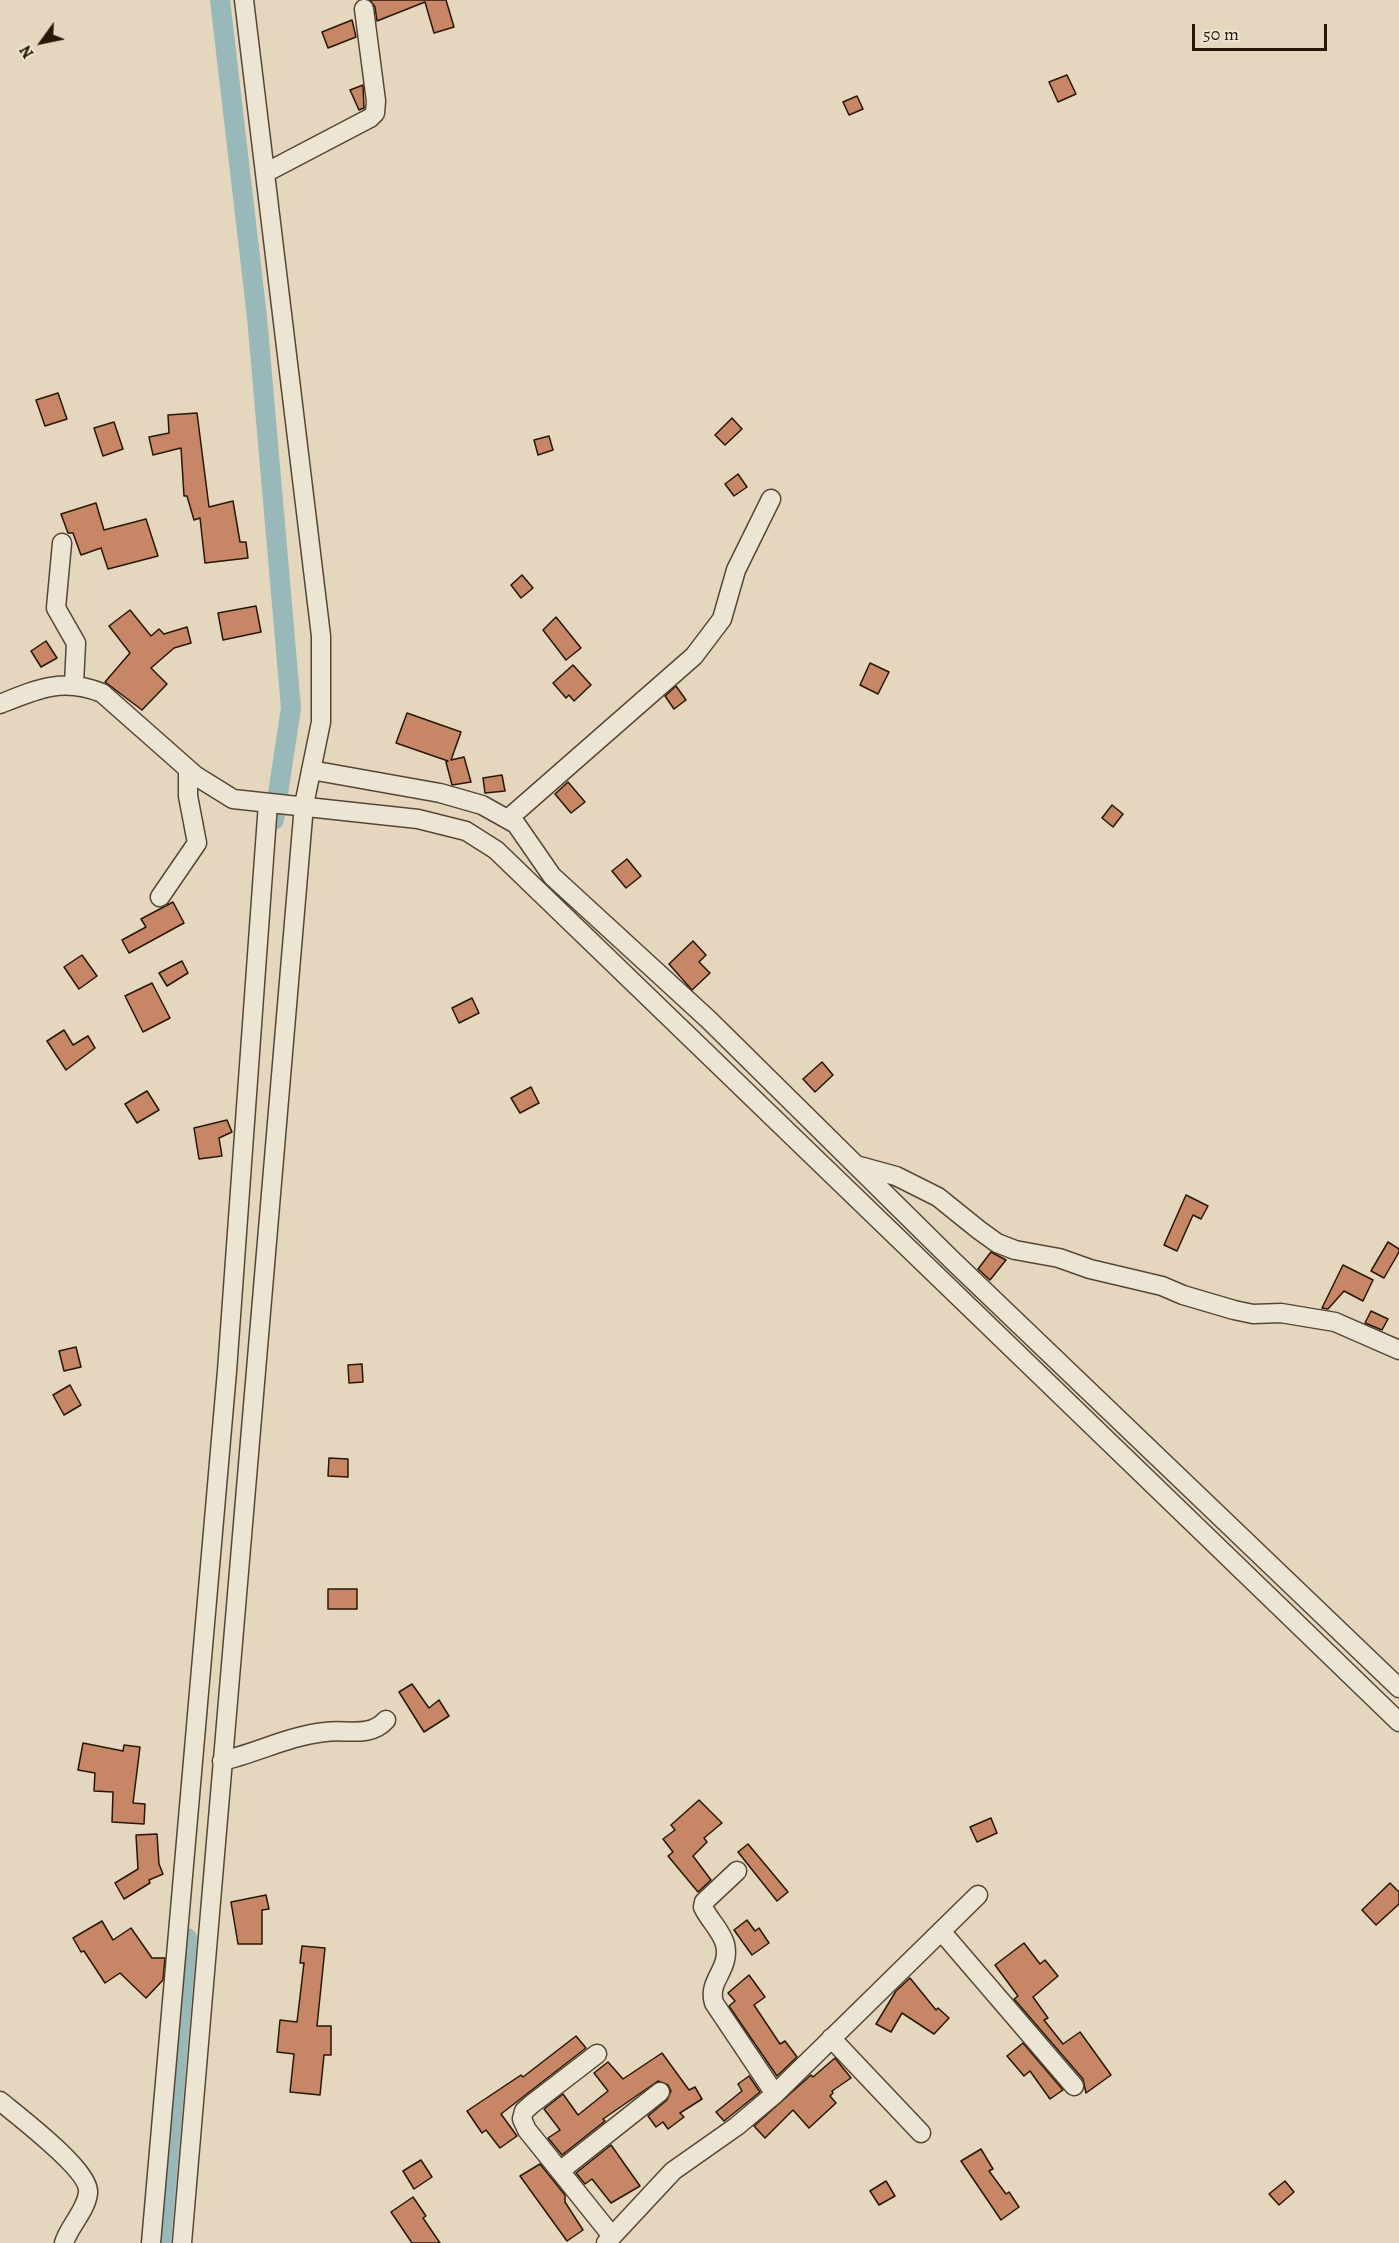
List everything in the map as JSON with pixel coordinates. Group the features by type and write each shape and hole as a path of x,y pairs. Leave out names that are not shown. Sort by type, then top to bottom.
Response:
{"street":[{"path":"151,2243 227,1371 287,804 311,770 321,722 321,636 244,0"},
{"path":"265,173 370,118 375,113 376,101 364,9"},
{"path":"509,818 694,656 722,619 736,570 771,499"},
{"path":"62,543 56,608 76,643 74,684"},
{"path":"0,704 29,692 63,684 74,684 102,693 188,769 233,799 418,819 466,831 496,850 1399,1722"},
{"path":"160,897 197,843 188,796 188,769"},
{"path":"311,770 440,793 482,805 509,818 516,824 552,876 709,1020 856,1165 1399,1688"},
{"path":"182,2243 222,1761 287,804"},
{"path":"856,1165 896,1176 938,1197 997,1243 1015,1250 1059,1258 1090,1269 1162,1286 1190,1298 1234,1310 1253,1314 1281,1313 1335,1322 1399,1350"},
{"path":"222,1761 249,1755 300,1735 327,1731 364,1732 380,1727 386,1720"},
{"path":"737,1871 704,1902 703,1907 718,1928 725,1945 723,1971 713,1985 711,1994 714,2003 775,2094"},
{"path":"597,2054 524,2111 522,2119 527,2130 609,2239 673,2171 737,2126 775,2094 978,1895"},
{"path":"941,1931 1074,2086"},
{"path":"831,2038 921,2133"},
{"path":"560,2171 660,2092"},
{"path":"0,2101 60,2151 87,2184 88,2194 68,2230 64,2243"}],"building":[{"path":"370,0 446,0 454,27 434,33 425,2 377,21 375,7"},
{"path":"352,20 356,37 328,48 322,32"},
{"path":"1067,75 1076,94 1058,102 1049,82"},
{"path":"363,85 364,108 359,110 350,90"},
{"path":"857,96 863,109 849,115 843,102"},
{"path":"58,393 67,419 45,426 36,400"},
{"path":"197,413 209,507 233,501 240,542 246,542 248,558 205,563 200,518 194,520 187,496 184,496 181,448 153,455 149,437 169,433 168,415"},
{"path":"732,418 742,429 725,445 715,435"},
{"path":"114,422 123,449 103,456 94,428"},
{"path":"549,436 553,450 538,455 534,440"},
{"path":"738,474 747,487 734,496 725,484"},
{"path":"96,503 104,530 146,519 158,556 108,569 101,548 81,555 73,533 68,533 61,514"},
{"path":"522,575 533,588 521,598 511,585"},
{"path":"256,606 261,632 223,640 218,613"},
{"path":"130,610 151,636 159,629 164,634 187,627 191,643 174,648 151,668 167,684 142,710 105,682 130,653 109,626"},
{"path":"556,617 581,648 566,660 543,630"},
{"path":"46,641 57,658 41,667 31,651"},
{"path":"870,663 889,672 878,694 860,685"},
{"path":"573,665 591,685 574,701 569,695 566,698 553,683"},
{"path":"676,686 686,700 674,709 665,696"},
{"path":"407,713 461,732 451,760 464,757 471,782 452,785 446,762 448,761 396,743"},
{"path":"502,775 505,791 485,793 483,778"},
{"path":"568,782 585,802 571,813 555,794"},
{"path":"1112,805 1123,814 1113,827 1102,818"},
{"path":"627,859 641,876 626,888 612,871"},
{"path":"173,902 184,923 129,953 122,940 146,927 141,919"},
{"path":"693,941 706,955 699,962 710,973 692,990 669,964"},
{"path":"82,955 97,976 79,989 64,967"},
{"path":"182,961 188,973 167,986 159,973"},
{"path":"152,983 170,1018 143,1032 125,996"},
{"path":"472,998 479,1013 459,1023 452,1008"},
{"path":"64,1030 73,1045 88,1036 95,1048 66,1070 47,1041"},
{"path":"822,1062 833,1075 815,1092 803,1079"},
{"path":"531,1087 539,1103 520,1113 511,1098"},
{"path":"147,1091 159,1110 137,1123 125,1104"},
{"path":"227,1120 232,1132 219,1138 222,1156 199,1159 194,1128"},
{"path":"1186,1195 1208,1206 1201,1219 1193,1215 1177,1251 1164,1245"},
{"path":"1388,1242 1399,1249 1399,1252 1384,1278 1371,1271"},
{"path":"991,1252 1006,1260 990,1280 978,1269"},
{"path":"1343,1265 1373,1280 1363,1301 1344,1291 1328,1309 1322,1308"},
{"path":"1371,1311 1388,1319 1382,1330 1365,1323"},
{"path":"76,1347 81,1367 64,1371 59,1351"},
{"path":"362,1364 363,1382 349,1383 348,1365"},
{"path":"70,1385 81,1405 64,1415 53,1395"},
{"path":"329,1458 348,1459 348,1477 328,1476"},
{"path":"328,1589 357,1589 357,1609 328,1609"},
{"path":"412,1684 429,1708 439,1700 449,1716 424,1732 399,1692"},
{"path":"83,1743 123,1751 124,1745 140,1747 133,1803 145,1804 144,1824 112,1822 113,1792 94,1791 95,1773 78,1770"},
{"path":"699,1800 722,1823 704,1838 707,1842 693,1856 711,1880 698,1892 668,1856 673,1852 663,1839 675,1830 671,1825"},
{"path":"991,1818 997,1833 977,1842 970,1827"},
{"path":"157,1834 159,1864 163,1874 149,1880 150,1883 124,1899 115,1883 138,1869 136,1835"},
{"path":"748,1844 788,1892 777,1901 738,1852"},
{"path":"1390,1883 1399,1892 1399,1904 1376,1925 1362,1910"},
{"path":"266,1895 269,1909 262,1910 262,1944 238,1944 231,1902"},
{"path":"747,1920 755,1931 759,1928 769,1943 752,1955 734,1930"},
{"path":"102,1921 113,1940 131,1928 152,1958 165,1958 163,1980 146,1998 120,1973 105,1983 73,1938"},
{"path":"1024,1943 1040,1964 1045,1960 1058,1976 1033,1997 1048,2018 1044,2020 1063,2044 1080,2032 1111,2075 1086,2093 1083,2079 1014,1999 1018,1996 995,1965"},
{"path":"302,1946 325,1948 317,2026 331,2026 331,2055 324,2055 320,2095 290,2092 294,2054 277,2052 280,2020 297,2022 304,1963 300,1963"},
{"path":"749,1975 765,1997 754,2005 780,2044 785,2041 797,2057 777,2076 729,2006 735,2001 728,1993"},
{"path":"910,1978 936,2010 938,2008 949,2018 934,2034 902,2013 891,2032 876,2024 896,1991"},
{"path":"576,2036 586,2048 501,2114 517,2136 500,2148 486,2130 482,2133 467,2111 521,2075 523,2077"},
{"path":"1023,2043 1063,2090 1050,2099 1030,2071 1024,2076 1007,2056"},
{"path":"662,2053 689,2090 695,2087 702,2099 680,2113 684,2117 668,2129 663,2122 656,2127 648,2116 667,2100 671,2091 668,2085 658,2081 603,2119 605,2121 562,2155 548,2138 560,2130 544,2109 563,2094 578,2115 608,2091 594,2073 608,2062 623,2079"},
{"path":"835,2058 851,2078 832,2091 830,2096 836,2103 809,2128 793,2110 765,2138 754,2126 811,2075 813,2077"},
{"path":"749,2076 760,2092 724,2121 716,2112 742,2091 738,2084"},
{"path":"611,2145 640,2186 611,2203 592,2179 585,2184 576,2173"},
{"path":"981,2149 993,2169 989,2171 1006,2194 1009,2192 1019,2207 1001,2220 961,2161"},
{"path":"421,2160 432,2177 414,2189 403,2171"},
{"path":"540,2164 565,2195 565,2202 583,2230 567,2241 520,2176"},
{"path":"886,2181 895,2196 879,2205 870,2191"},
{"path":"1285,2181 1294,2192 1279,2205 1269,2194"},
{"path":"413,2197 426,2216 423,2218 440,2243 412,2243 391,2212"}],"waterway":[{"path":"220,0 257,317 291,708 274,820"},
{"path":"161,2243 187,1938"}]}
